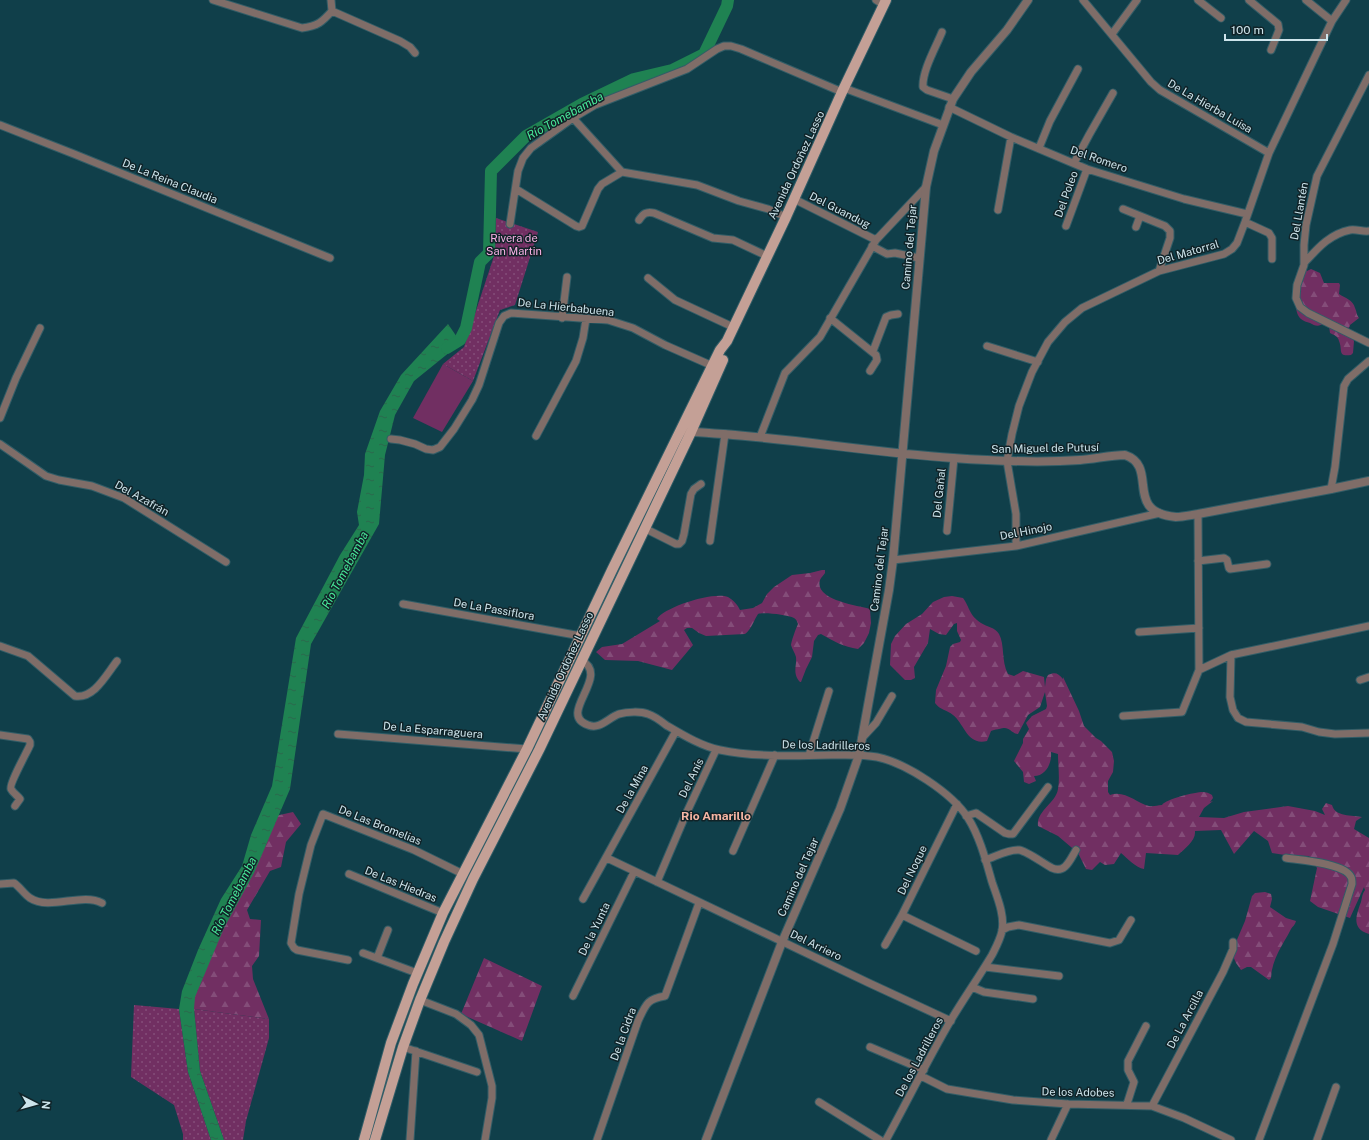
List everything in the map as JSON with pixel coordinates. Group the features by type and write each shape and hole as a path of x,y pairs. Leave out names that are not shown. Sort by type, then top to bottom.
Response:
{"main road":[{"name":"Avenida Ordoñez Lasso","path":"364,1140 391,1043 408,996 443,913 527,749 581,636 686,431 716,368 720,350 727,341 786,217 882,2"},
{"name":"Avenida Ordoñez Lasso","path":"375,1140 403,1047 420,1000 454,919 539,750 644,528 686,431"}],"street":[{"path":"213,0 302,28 323,22 332,11 331,0"},
{"name":"Camino del Tejar","path":"706,1140 782,942 840,810 859,755 889,590 893,560 926,187 934,152 953,99 971,72 1007,30 1028,0"},
{"name":"De La Hierba Luisa","path":"1083,0 1151,82 1160,90 1269,153"},
{"path":"1112,34 1137,0"},
{"path":"1198,0 1221,18"},
{"path":"1249,0 1278,24 1279,30 1271,50"},
{"path":"1306,0 1332,21"},
{"name":"Del Matorral","path":"1007,461 1019,406 1032,372 1053,337 1065,322 1082,308 1159,271 1224,254 1232,249 1237,242 1269,153 1332,21 1346,0"},
{"path":"332,11 400,41 410,47 415,53"},
{"path":"942,32 923,81 923,88 953,99"},
{"path":"510,224 519,167 528,151 573,118 595,105 686,69 717,48 724,46 731,46 741,49 843,90 943,125"},
{"path":"1039,148 1050,121 1078,69"},
{"name":"Del Llantén","path":"1369,76 1317,176 1306,225 1304,245 1305,262 1297,285 1296,298 1300,307 1322,321 1369,343"},
{"path":"1074,163 1112,93"},
{"name":"Del Romero","path":"949,107 1011,137 1087,169 1246,218 1269,234 1272,238 1272,259"},
{"path":"573,118 622,172 697,185 739,201 768,209 786,217"},
{"name":"De La Reina Claudia","path":"0,125 81,156 330,258"},
{"path":"998,210 1011,137"},
{"name":"Del Poleo","path":"1066,226 1087,169"},
{"path":"516,190 579,227 582,226 586,219 598,189 602,184 622,172"},
{"path":"760,437 785,373 820,337 874,243 926,187"},
{"name":"Del Guandug","path":"794,199 874,243 887,254 895,253 919,258"},
{"path":"1124,209 1165,226 1170,231 1170,238 1159,271"},
{"path":"639,220 644,213 654,213 713,238 733,240 767,256"},
{"path":"1136,227 1140,216"},
{"path":"1305,262 1320,246 1330,238 1340,233 1352,230 1369,231"},
{"path":"562,318 567,277"},
{"path":"648,278 675,300 733,327"},
{"name":"De La Hierbabuena","path":"391,439 415,444 426,449 433,450 440,447 454,429 472,400 479,385 499,323 504,316 511,313 562,318 608,320 633,328 665,345 716,368"},
{"path":"873,351 886,318 890,315 898,314"},
{"path":"536,436 576,361 583,338 586,318"},
{"path":"830,318 873,351 877,357 870,371"},
{"path":"0,418 16,378 40,328"},
{"path":"987,346 1038,362"},
{"path":"1331,489 1335,467 1344,386 1348,379 1369,361"},
{"name":"San Miguel de Putusí","path":"686,431 760,437 902,454 1007,461 1080,460 1125,455 1136,462 1142,474 1144,495 1152,509 1160,514"},
{"path":"710,541 725,434"},
{"name":"Del Azafrán","path":"0,444 46,476 92,486 124,498 226,562"},
{"name":"Del Gañal","path":"947,531 954,458"},
{"path":"1007,461 1016,514 1016,546"},
{"path":"1160,514 1177,517 1198,514 1369,481"},
{"path":"644,528 676,544 679,544 682,541 684,534 691,494 700,484"},
{"name":"Del Hinojo","path":"893,560 1016,546 1160,514"},
{"path":"1123,716 1182,712 1199,670 1198,514"},
{"path":"1198,561 1224,558 1227,560 1230,569 1267,564"},
{"name":"De La Passiflora","path":"403,604 581,636"},
{"path":"1199,670 1231,655 1369,626"},
{"path":"1139,632 1199,628"},
{"path":"0,646 28,656 74,696 81,698 88,695 96,687 117,661"},
{"path":"1231,655 1230,698 1233,710 1238,718 1246,722 1302,727 1319,732 1335,734 1369,733"},
{"name":"De los Ladrilleros","path":"581,660 587,663 592,672 591,678 579,706 579,716 582,722 587,725 594,726 601,724 619,714 634,712 648,714 695,742 716,750 731,753 775,755 859,755 878,757 898,764 918,775 947,795 957,804 966,816 978,839 986,860 1001,911 1003,921 1000,939 985,967 951,1021 886,1140"},
{"path":"1360,680 1369,677"},
{"path":"809,755 829,691"},
{"path":"862,738 876,723 892,696"},
{"name":"De la Mina","path":"583,899 676,731"},
{"name":"De La Esparraguera","path":"338,734 527,749"},
{"path":"0,735 28,739 30,742 11,786 12,791 20,799 15,806"},
{"name":"Del Anís","path":"657,882 686,814 716,750"},
{"path":"733,851 775,755"},
{"path":"966,816 976,813 1005,833 1013,834 1048,787"},
{"name":"Del Noque","path":"885,945 902,915 957,804"},
{"name":"De Las Bromelias","path":"348,960 297,950 294,948 292,943 299,894 311,845 322,814 414,850 463,874"},
{"path":"986,860 1018,850 1024,851 1056,870 1061,870 1065,867 1076,850"},
{"name":"Del Arriero","path":"607,858 699,903 951,1021"},
{"path":"1259,1140 1333,944 1352,884 1352,878 1349,873 1337,866 1286,858"},
{"name":"De la Yunta","path":"573,996 634,872"},
{"name":"De Las Hiedras","path":"350,874 443,913"},
{"path":"0,884 14,883 30,899 39,902 95,900 102,903"},
{"name":"De la Cidra","path":"597,1140 638,1021 646,1004 654,998 666,996 699,903"},
{"path":"902,915 976,951"},
{"path":"1002,930 1019,925 1110,943 1119,940 1131,920"},
{"path":"377,958 388,930"},
{"name":"De La Arcilla","path":"1152,1106 1223,972 1233,949 1233,942"},
{"path":"363,953 418,973"},
{"path":"985,967 1060,976"},
{"path":"972,987 984,992 1032,999"},
{"path":"408,996 456,1014 471,1025 479,1035 492,1086 492,1098 485,1140"},
{"path":"1127,1104 1134,1082 1128,1070 1128,1061 1146,1026"},
{"path":"403,1047 477,1072"},
{"name":"De los Adobes","path":"870,1047 923,1073 938,1085 961,1091 1013,1100 1068,1104 1127,1104 1152,1106 1184,1118 1231,1140"},
{"path":"410,1140 416,1051"},
{"path":"1317,1140 1336,1087"},
{"path":"819,1102 880,1140"},
{"path":"1051,1140 1068,1104"}],"green space":[{"name":"Rivera de San Martin","path":"496,218 538,232 515,305 500,310 473,381 443,364 464,347 495,253"},
{"path":"1307,267 1307,271 1311,269 1320,273 1324,283 1339,283 1339,294 1351,301 1354,305 1359,318 1350,325 1348,331 1354,341 1353,353 1351,355 1342,354 1338,338 1330,333 1329,326 1324,323 1319,326 1314,325 1302,320 1298,314 1296,301"},
{"path":"443,364 473,381 442,432 413,418"},
{"path":"825,570 825,573 820,580 820,587 823,592 838,600 870,609 871,623 869,633 864,643 858,649 848,647 821,634 818,635 814,641 812,657 801,682 796,676 796,657 791,645 798,624 794,618 782,615 765,613 758,614 751,627 745,634 706,636 692,628 687,628 684,630 693,645 672,670 638,661 605,660 596,652 602,647 622,644 660,621 657,619 661,614 690,601 712,596 721,596 728,597 737,604 740,610 753,608 762,603 767,594 774,587 792,575"},
{"path":"952,596 963,598 974,617 999,634 1002,643 1004,664 1008,674 1014,676 1023,671 1044,677 1045,687 1048,675 1055,673 1063,679 1063,677 1079,711 1084,726 1112,752 1114,761 1113,772 1108,781 1108,792 1110,795 1126,795 1144,804 1152,806 1162,805 1169,800 1199,792 1209,793 1213,798 1210,802 1213,801 1204,808 1199,817 1224,818 1244,812 1288,806 1315,811 1325,815 1322,809 1326,803 1332,805 1340,814 1362,817 1356,821 1354,829 1369,838 1369,934 1359,929 1356,921 1365,890 1364,887 1350,918 1318,907 1310,901 1317,868 1309,856 1272,853 1268,841 1254,831 1234,854 1221,830 1195,831 1192,841 1178,855 1146,853 1144,869 1135,865 1121,853 1114,864 1105,865 1100,862 1092,870 1086,869 1078,853 1058,836 1038,826 1040,816 1054,799 1058,789 1058,754 1051,752 1049,764 1045,771 1042,774 1034,776 1036,781 1029,784 1024,782 1023,772 1014,761 1029,729 1026,723 1032,716 1046,709 1045,692 1040,707 1028,715 1018,734 1005,728 1000,729 991,731 987,741 980,742 970,737 951,713 939,707 935,703 936,690 946,666 950,647 961,640 957,631 957,623 954,624 946,635 939,634 930,629 928,643 914,667 915,678 905,680 890,665 891,644 895,636 906,624 922,614 933,602 944,597"},
{"path":"293,812 301,824 286,842 281,867 270,871 247,910 250,919 261,920 259,956 252,966 253,979 269,1019 194,1009 194,998 222,925 275,816"},
{"path":"1265,892 1271,894 1272,899 1270,907 1286,918 1296,921 1281,946 1273,964 1271,978 1269,980 1251,967 1241,970 1233,956 1236,942 1245,921 1252,896 1255,893"},
{"path":"484,958 542,986 522,1041 461,1014"},
{"path":"134,1005 179,1009 188,1072 211,1140 183,1140 183,1134 174,1105 131,1077"},
{"path":"194,1009 269,1019 269,1038 246,1121 243,1140 224,1140 200,1071"}],"water":[{"path":"448,324 461,343 414,381 395,415 385,455 379,524 311,644 290,789 254,873 224,928 195,997 194,1009 200,1071 224,1140 211,1140 188,1072 179,1009 182,991 198,950 221,899 242,866 251,835 272,786 296,638 340,555 359,525 357,512 364,475 365,454 380,411 401,375"}],"waterway":[{"name":"Río Tomebamba","path":"447,348 460,340 466,328 480,262 489,253 491,171 526,136 582,104 634,79 672,70 704,54 727,6 728,0"}],"district":[{"name":"Rio Amarillo","path":"716,816"}]}
